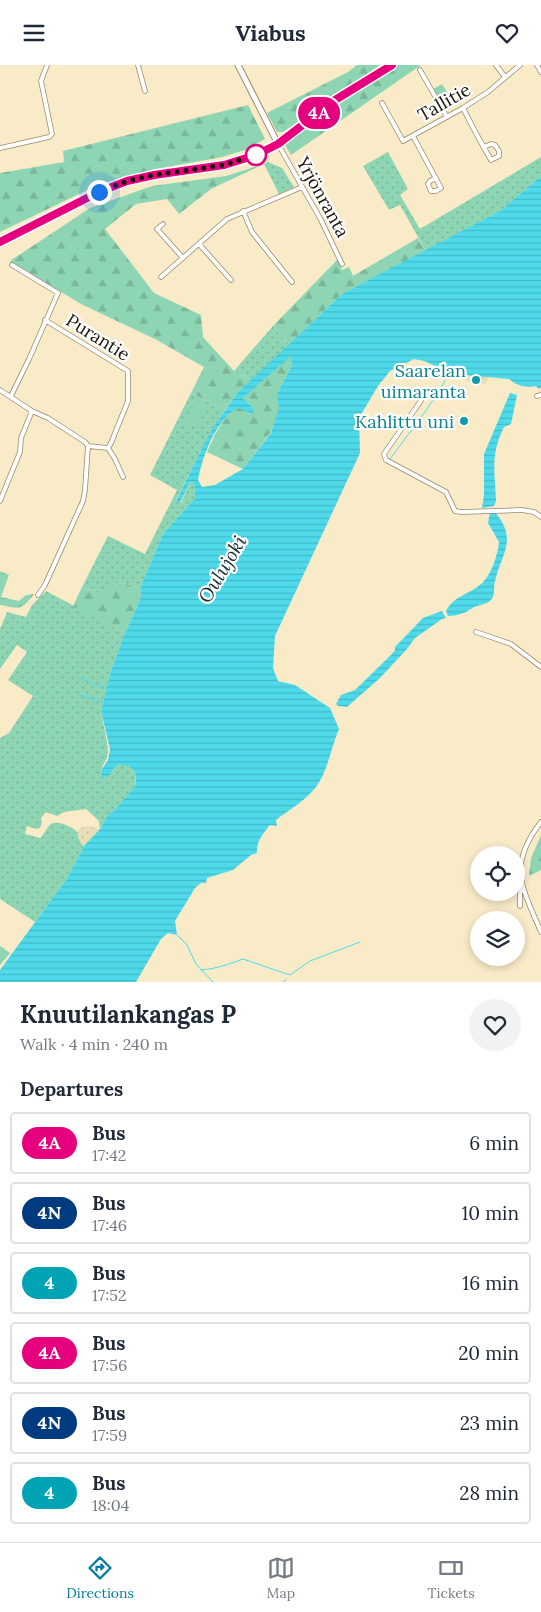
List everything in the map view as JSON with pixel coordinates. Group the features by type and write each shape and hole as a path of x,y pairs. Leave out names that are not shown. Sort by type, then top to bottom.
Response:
{"main road":[{"path":"238,65 278,144"},
{"path":"0,242 99,192 127,181 154,175 224,165 256,155 278,144 335,100 392,65"}],"street":[{"path":"0,149 49,137 52,134 41,81 47,65"},
{"path":"138,65 145,91"},
{"path":"496,65 506,77"},
{"name":"Tallitie","path":"382,103 403,141 488,92 520,65"},
{"path":"537,65 541,72"},
{"path":"420,70 447,117"},
{"path":"463,108 484,147 491,160 499,156 499,151 495,145 491,144 484,147"},
{"path":"413,136 436,178"},
{"name":"Yrjönranta","path":"278,144 321,220 342,264"},
{"path":"161,277 227,219 302,187"},
{"path":"243,211 252,232 292,282"},
{"path":"163,224 157,229 182,258"},
{"path":"199,244 231,279"},
{"path":"12,265 58,293 12,396"},
{"name":"Purantie","path":"45,321 128,371 127,406 108,447"},
{"path":"0,389 32,411 48,418 85,441 88,446 83,501 45,585 38,595"},
{"path":"424,394 384,453 386,459 446,492 455,511 522,510 534,512 541,517"},
{"path":"0,501 20,452 21,437 32,411"},
{"path":"88,446 108,447 123,477"},
{"path":"476,632 511,644 541,667"},
{"path":"525,852 532,834 541,822"},
{"path":"525,894 541,932"},
{"path":"520,901 520,906"}],"green space":[{"path":"357,65 380,65 283,132 277,132 267,113 348,72"},
{"path":"398,65 421,65 291,155 285,145 345,99"},
{"path":"442,84 454,104 445,109 433,89"},
{"path":"248,105 265,139 245,150 222,157 156,169 100,184 0,232 0,173 64,162 63,151"},
{"path":"388,152 408,189 400,195 420,229 541,157 541,176 500,211 426,251 400,205 389,210 363,166"},
{"path":"268,162 282,168 294,187 279,194 264,164"},
{"path":"264,164 211,189 179,214 167,199 136,204 105,229 154,293 201,315 203,337 234,371 253,380 237,393 225,410 191,393 204,367 155,339 81,304 10,261 90,208 152,186 226,176"},
{"path":"418,238 426,251 342,294 289,344 273,326 338,259 342,270 349,267 353,276"},
{"path":"273,326 289,344 253,380 234,371"},
{"path":"291,355 292,365 277,394 280,407 271,432 243,469 207,452 220,427 233,411 239,407 251,414 254,409 243,398"},
{"path":"191,393 225,410 202,448 176,500 181,503 190,482 194,483 195,498 163,534 140,588 119,582 104,595 82,587 108,536 145,554 177,490 150,475"},
{"path":"196,401 207,407 196,428 185,422"},
{"path":"0,571 9,575 1,597 19,601 26,595 34,594 23,606 16,608 0,605"},
{"path":"119,582 140,588 141,598 125,633 73,606 82,587 104,595"},
{"path":"46,591 125,633 111,670 101,711 108,748 107,758 102,767 101,774 113,771 116,766 127,764 134,771 136,779 135,786 113,812 109,813 100,829 99,821 86,809 64,812 57,816 46,812 41,818 40,828 36,829 27,826 25,834 41,838 51,824 64,824 77,832 84,846 68,877 35,922 0,899 0,738 9,733 33,696 8,680 27,652 17,645 0,669 0,629 7,612 26,617 32,605"},
{"path":"541,835 541,870 529,876 531,858"},
{"path":"0,946 10,953 0,965"}],"sand":[{"name":"Saarelan uimaranta","path":"464,375 489,377 485,384 466,381"},
{"path":"89,826 100,829 84,846 80,842 77,833 80,828"}],"water":[{"name":"Oulujoki","path":"541,176 541,387 539,389 536,386 522,386 509,379 464,375 458,371 447,375 447,371 424,361 414,359 390,371 378,386 359,418 360,453 275,636 273,668 278,681 295,685 330,708 339,729 320,781 302,801 276,820 277,826 270,825 259,841 257,853 251,855 233,870 207,878 206,883 201,883 195,888 175,921 177,935 168,933 161,939 136,982 0,982 0,970 68,877 84,846 100,829 109,813 113,812 135,786 136,776 129,766 116,766 108,777 101,774 108,760 110,749 101,711 111,670 141,598 140,588 163,534 195,498 194,483 190,482 180,503 176,501 213,428 237,393 342,294 500,211","holes":["291,356 292,365 277,394 279,407 271,433 243,469 215,485 202,487 198,480 203,460 211,439 223,421 238,408 252,414 254,409 243,398"]},
{"path":"510,393 517,395 511,424 504,427 495,455 496,501 494,506 482,508 484,495 484,454"},
{"path":"490,512 495,512 502,522 507,538 495,581 493,598 465,612 448,616 446,611 449,606 458,598 479,586 489,574 494,563 499,542 488,523"},
{"path":"442,611 446,618 415,638 380,678 347,707 336,704 341,695 355,690 391,655 395,647 423,618"}],"waterway":[{"path":"390,459 431,404 447,375"},
{"path":"80,679 106,688"},
{"path":"79,695 103,702"},
{"path":"99,784 103,777"},
{"path":"177,935 187,945 196,964 213,982"},
{"path":"201,970 243,959 290,975 310,961 360,942"},
{"path":"283,982 286,979"}],"bus line":[{"name":"4A","path":"0,242 99,192 127,181 154,175 224,165 256,155 278,144 335,100 392,65"}],"place":[{"name":"Saarelan uimaranta","path":"476,380"},
{"name":"Kahlittu uni","path":"464,421"}],"route":[{"path":"99,192 127,181 154,175 224,165 256,155"}]}
